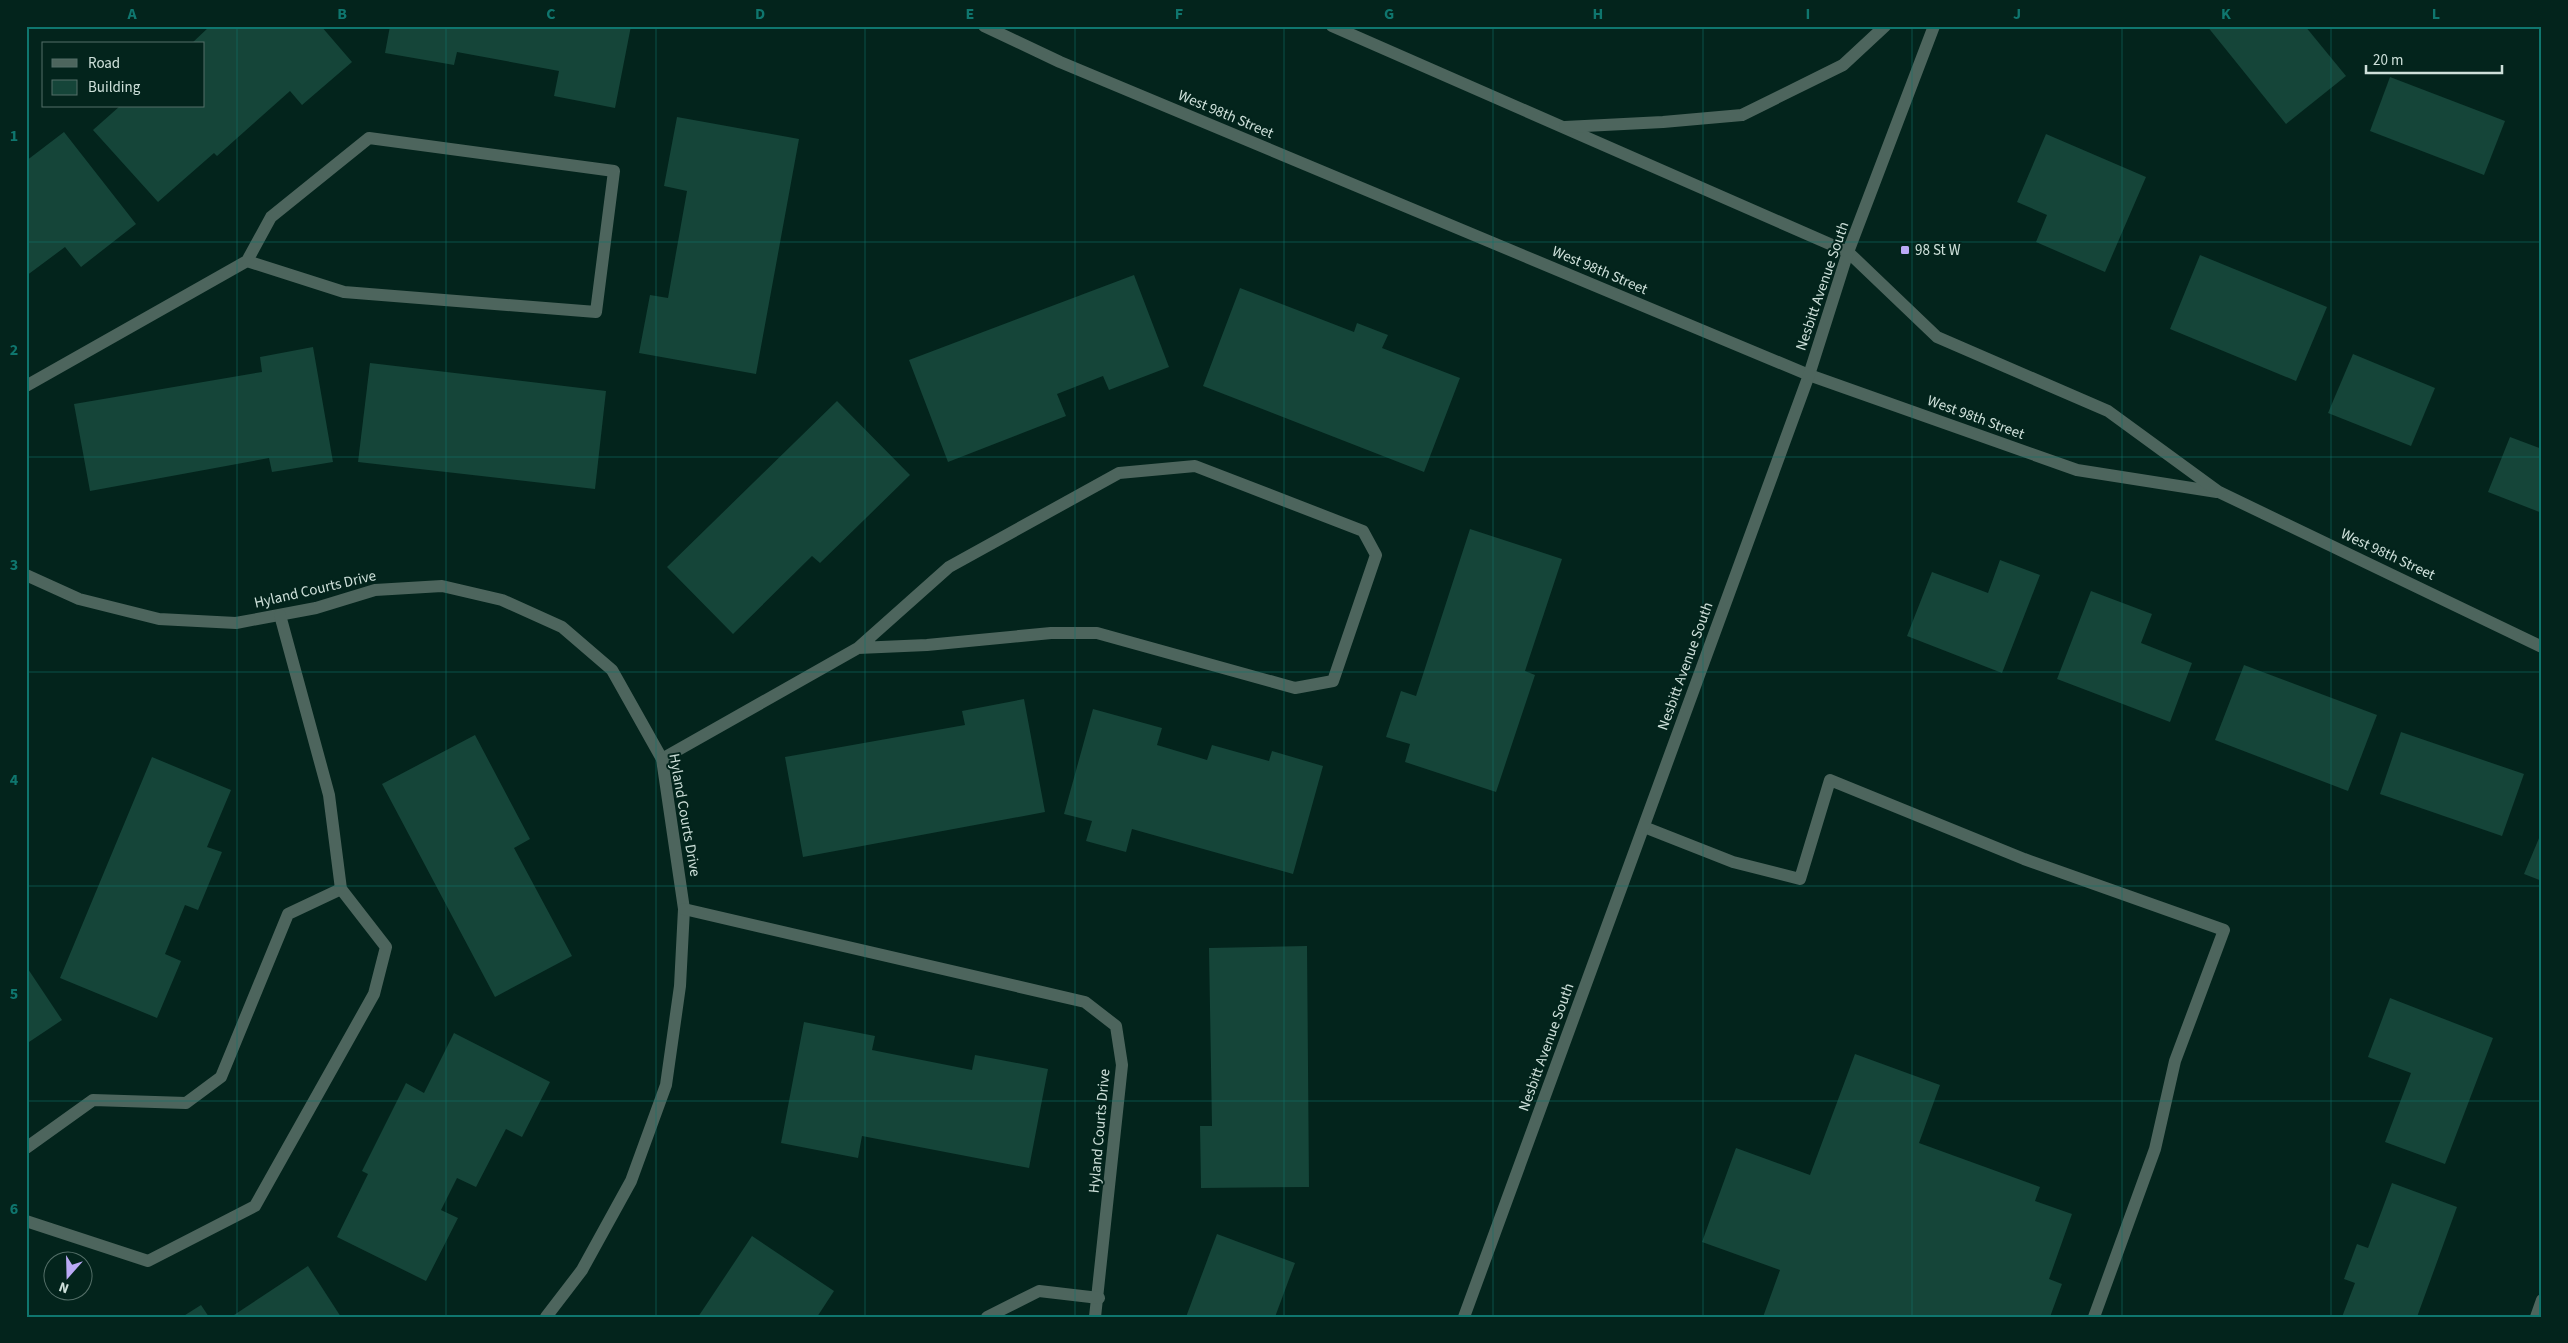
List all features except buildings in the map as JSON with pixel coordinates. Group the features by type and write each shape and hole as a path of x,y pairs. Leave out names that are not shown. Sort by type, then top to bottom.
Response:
{"street":[{"name":"West 98th Street","path":"984,26 1060,62 1809,375 2078,470 2219,492"},
{"name":"West 98th Street","path":"1332,26 1848,252 1937,337 2108,411 2219,492 2542,647"},
{"path":"1563,127 1663,122 1742,115 1843,65 1885,26"},
{"name":"Nesbitt Avenue South","path":"1464,1317 1809,375 1848,252 1934,26"},
{"path":"26,386 247,261 271,217 368,138 614,171 596,312 344,292 247,261"},
{"path":"662,759 858,648 949,567 1119,473 1195,466 1363,531 1376,555 1333,681 1295,688 1097,633 1050,633 926,645 858,648"},
{"name":"Hyland Courts Drive","path":"26,575 79,599 159,619 236,623 316,608 375,590 442,586 502,600 562,627 612,670 662,759 684,909 680,986 666,1085 631,1181 582,1270 546,1317"},
{"path":"26,1221 148,1260 255,1206 374,994 386,947 341,889 329,795 280,615"},
{"path":"1644,827 1733,862 1800,879 1830,780 2024,859 2224,930 2175,1061 2155,1149 2094,1317"},
{"path":"26,1148 93,1100 186,1103 221,1077 288,914 341,889"},
{"name":"Hyland Courts Drive","path":"684,909 1085,1002 1116,1026 1122,1065 1099,1298 1095,1317"},
{"path":"986,1317 1039,1291 1099,1298"},
{"path":"2536,1317 2542,1300"}],"place":[{"name":"98 St W","path":"1905,250"}]}
